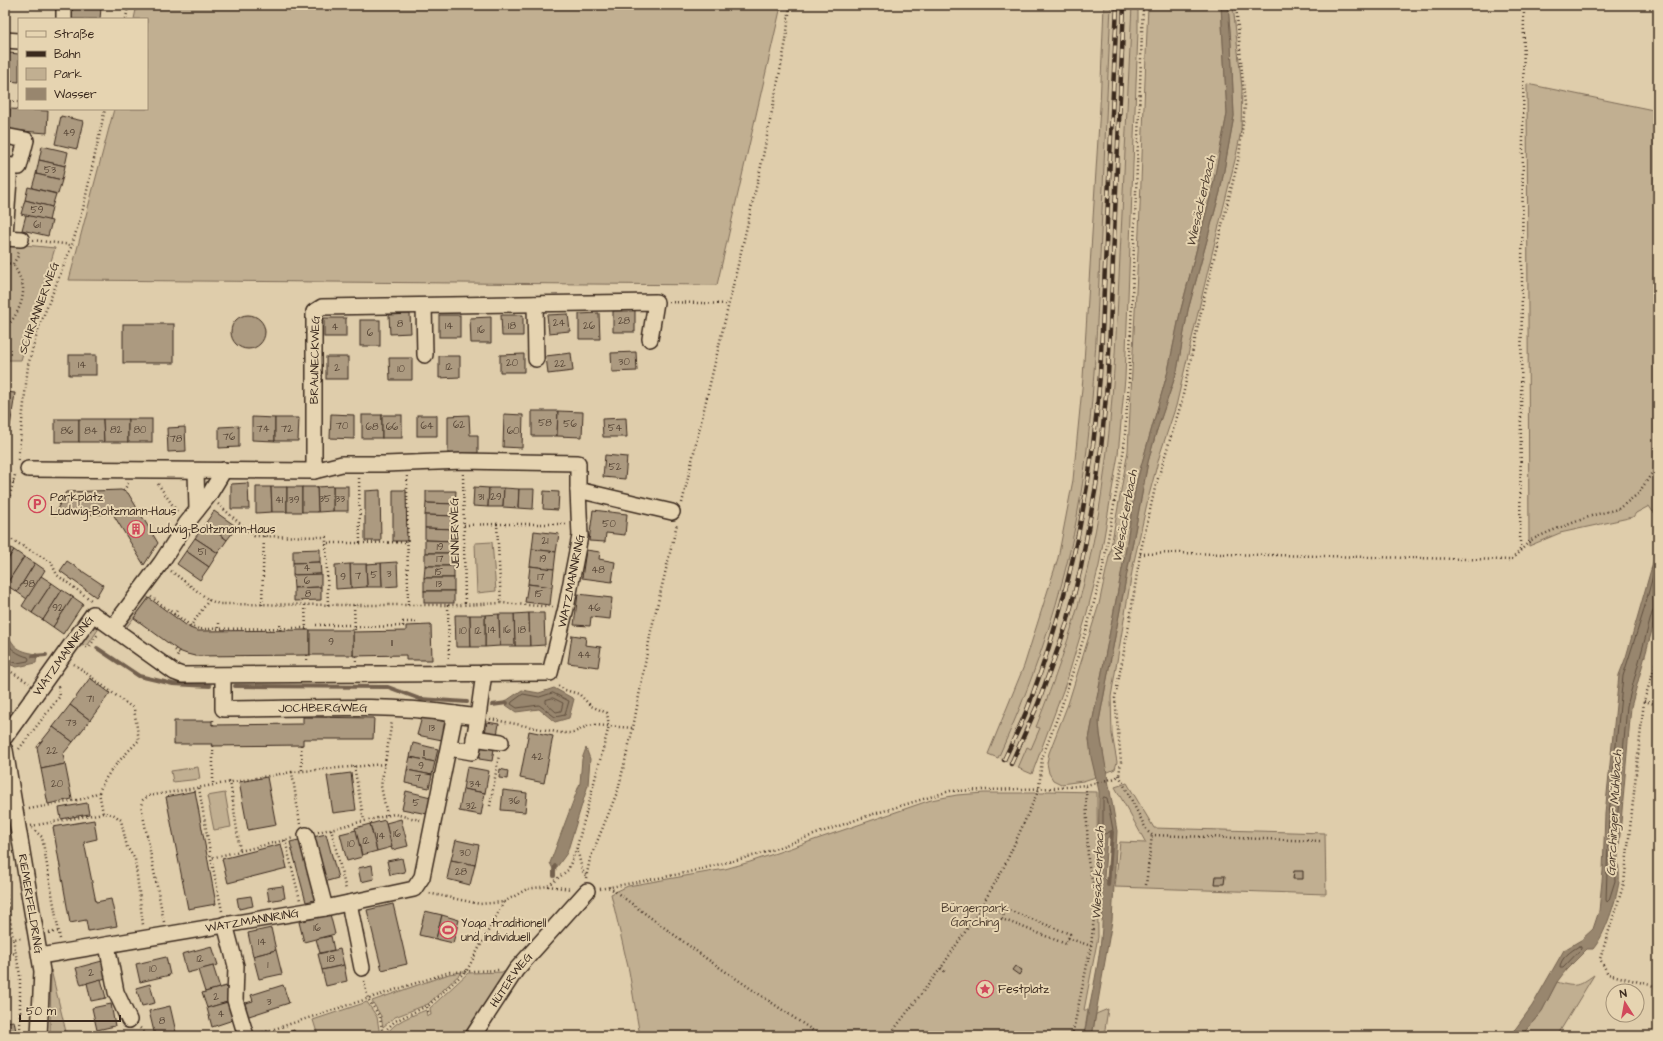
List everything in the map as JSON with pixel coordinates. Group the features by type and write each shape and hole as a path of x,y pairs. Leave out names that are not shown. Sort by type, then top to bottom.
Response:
{"street":[{"path":"64,5 64,18"},
{"path":"5,40 18,41"},
{"path":"5,234 8,165 19,166 26,140 6,136"},
{"path":"5,238 21,239"},
{"path":"650,339 656,302"},
{"name":"BRAUNECKWEG","path":"314,471 314,312 322,307 656,302"},
{"path":"535,304 536,359"},
{"path":"424,306 425,355"},
{"name":"WATZMANNRING","path":"21,466 149,471 314,471 342,464 463,461 578,463 580,536 566,608 550,673"},
{"name":"WATZMANNRING","path":"5,737 94,614 109,624 141,590 161,563 186,524 209,496 224,470"},
{"path":"196,471 197,510"},
{"path":"578,490 677,513"},
{"path":"109,624 174,672 182,675 223,676 550,673"},
{"path":"449,748 472,752 484,673"},
{"name":"JOCHBERGWEG","path":"223,676 223,709 394,708 455,714"},
{"path":"414,889 422,877 455,714 478,717"},
{"path":"474,738 501,742"},
{"name":"RIEMERFELDRING","path":"11,752 24,827 42,972 39,1036"},
{"path":"303,832 325,908"},
{"name":"WATZMANNRING","path":"40,956 325,908 414,889"},
{"name":"HÜTERWEG","path":"473,1036 516,970 587,891"},
{"path":"349,903 362,968"},
{"path":"225,924 236,966 235,1000 246,1036"},
{"path":"107,945 116,992 129,1020"}],"path":[{"path":"126,18 128,5"},
{"path":"587,891 586,876 590,859 618,790 633,728 651,631 677,513 761,163 786,41 790,5"},
{"path":"889,1036 941,968 982,906 1003,869 1039,789 1042,758 1061,708 1088,628 1102,573 1124,448 1129,380 1143,5"},
{"path":"1236,5 1245,106 1239,158 1204,298 1181,404 1155,488 1140,554 1129,625 1115,698 1121,762 1119,775 1147,831 1152,835 1320,841"},
{"path":"1520,551 1524,5"},
{"path":"6,136 7,101 18,102"},
{"name":"SCHRANNERWEG","path":"5,515 14,482 21,466 28,365 39,327 72,245 83,209 105,110"},
{"path":"21,239 72,245"},
{"path":"5,263 13,264 23,288 20,306 12,322 5,328"},
{"path":"656,302 728,304"},
{"name":"JENNERWEG","path":"463,461 465,604"},
{"path":"406,463 408,605"},
{"path":"359,464 360,543"},
{"path":"1140,554 1175,553 1511,560 1531,540 1594,515 1618,508 1638,494 1652,473 1658,467"},
{"path":"149,471 186,524"},
{"path":"5,482 14,482"},
{"path":"209,496 254,536 326,537 328,605"},
{"path":"497,524 501,602"},
{"path":"464,525 579,524"},
{"path":"5,536 51,562 57,575 93,601"},
{"path":"262,604 264,536"},
{"path":"326,542 407,542"},
{"path":"161,563 209,600 219,604 354,606 448,605 501,602 566,608"},
{"path":"141,590 191,627 199,629 306,629 305,605"},
{"path":"191,627 209,600"},
{"path":"448,605 449,673"},
{"path":"354,606 355,632"},
{"path":"174,615 178,609"},
{"path":"280,622 280,629"},
{"path":"316,626 403,626 403,622 419,622"},
{"path":"219,623 219,630"},
{"path":"84,647 90,646 109,624"},
{"path":"64,656 134,709 138,740 103,781 99,792 103,813"},
{"path":"1658,656 1644,701 1624,884 1600,959 1608,974 1658,987"},
{"path":"5,668 32,685"},
{"path":"548,886 568,870 577,848 609,726 607,713 591,706 579,694 558,686 550,673"},
{"path":"11,752 24,741 60,696 57,684"},
{"path":"1644,701 1658,705"},
{"path":"387,815 381,786 394,708"},
{"path":"478,717 562,733 573,733 586,726 595,725 633,728"},
{"path":"490,806 505,721"},
{"path":"301,745 302,770"},
{"path":"213,746 213,785"},
{"path":"165,925 141,805 143,800 148,796 302,770 385,764"},
{"path":"354,766 364,821"},
{"path":"292,772 303,832"},
{"path":"414,889 480,904 504,902 527,889 548,886 587,891 719,865 760,854 867,816 950,792 1039,789 1086,785 1116,778 1119,775"},
{"path":"230,781 240,851"},
{"path":"1072,1036 1090,946 1096,898 1088,861 1086,785"},
{"path":"199,788 211,858"},
{"path":"28,810 83,799 99,792"},
{"path":"26,802 29,814"},
{"path":"24,827 103,813 113,814 121,820 127,848 135,859 144,930"},
{"path":"24,827 29,818"},
{"path":"24,827 42,837 62,953"},
{"path":"331,829 349,903"},
{"path":"1146,885 1152,835"},
{"path":"285,840 302,912"},
{"path":"577,848 582,870 586,876"},
{"path":"5,887 13,939"},
{"path":"609,887 707,959 821,1036"},
{"path":"383,1036 386,1029 395,1021 427,1007 467,970 504,902"},
{"path":"982,906 1004,914"},
{"path":"1006,908 1070,934 1068,938 1066,944 1002,919 1006,908"},
{"path":"1068,938 1090,946"},
{"path":"5,955 15,953 20,975 20,1036"},
{"path":"362,968 368,999 380,1017 383,1036"},
{"path":"941,968 945,972"},
{"path":"253,1036 450,972 467,970 516,970"},
{"path":"427,1007 429,1015"}],"shaded area":[{"path":"1111,5 1132,5 1117,311 1108,447 1091,549 1083,587 1069,637 1036,726 1041,728 1031,749 1026,748 1018,768 998,758 1027,692 1052,620 1070,550 1089,433 1096,340"}],"green space":[{"path":"137,5 781,5 717,285 69,280 114,110 148,110 148,18 134,18"},
{"path":"1104,5 1111,5 1096,347 1087,450 1077,517 1056,604 1030,682 998,758 988,754 1024,666 1058,558 1073,480 1083,378 1100,107"},
{"path":"1132,5 1138,5 1138,31 1125,378 1118,455 1099,566 1085,620 1067,680 1032,774 1018,768 1027,747 1031,749 1040,728 1036,727 1068,640 1083,587 1099,511 1109,433 1115,355"},
{"path":"1148,5 1221,5 1227,114 1212,190 1180,313 1168,371 1136,484 1125,554 1089,739 1096,777 1083,781 1061,784 1053,780 1049,773 1047,763 1049,753 1068,704 1099,604 1128,451"},
{"path":"1228,5 1233,5 1242,88 1241,131 1176,406 1160,454 1133,566 1111,697 1112,734 1117,762 1115,769 1106,773 1099,721 1148,462 1177,371 1188,310 1220,192 1234,116"},
{"path":"1527,84 1658,111 1658,512 1653,512 1649,506 1636,513 1633,517 1560,533 1529,546"},
{"path":"15,244 55,248 21,360 5,360 5,245"},
{"path":"492,542 496,591 477,593 475,543"},
{"path":"143,594 149,598 126,628 120,624"},
{"path":"93,623 101,625 88,645 74,647"},
{"path":"198,767 200,779 173,782 171,771"},
{"path":"1127,783 1154,828 1325,833 1326,894 1115,887 1120,842 1146,843 1115,787"},
{"name":"Bürgerpark Garching","path":"1047,791 1097,792 1098,937 1084,1010 1088,1010 1084,1036 640,1036 629,971 611,894 628,886 725,869 750,862 931,800 957,795 984,793 1044,793"},
{"path":"225,793 231,827 214,830 207,796"},
{"path":"51,970 67,1036 50,1036"},
{"path":"462,972 428,1004 395,1017 383,1027 381,1016 372,1001 449,974"},
{"path":"506,972 468,1036 386,1036 393,1026 409,1017 426,1010 427,1016 431,1015 430,1008 468,973"},
{"path":"1594,975 1557,1036 1521,1036 1542,1011 1557,982 1577,985"},
{"path":"367,1002 377,1017 380,1036 318,1036 313,1020"},
{"path":"1108,1009 1104,1036 1092,1036 1096,1014"}],"water":[{"path":"1221,5 1228,5 1234,116 1220,192 1188,310 1177,371 1148,462 1099,721 1117,831 1112,921 1092,1036 1084,1036 1095,980 1101,938 1102,918 1098,883 1099,791 1091,757 1089,739 1125,554 1136,484 1168,371 1180,313 1212,190 1227,114","holes":["1110,836 1112,839 1110,878 1107,881 1104,878 1107,838"]},
{"name":"Garchinger Mühlbach","path":"1658,545 1658,604 1631,707 1618,857 1619,882 1613,908 1606,927 1593,949 1587,949 1566,970 1557,982 1542,1011 1521,1036 1508,1036 1516,1028 1532,1006 1564,950 1581,940 1593,929 1599,911 1603,871 1605,814 1619,675 1626,657"},
{"path":"5,626 13,643 19,649 37,654 36,663 17,667 5,663"},
{"path":"554,688 574,699 569,718 555,722 539,709 516,712 503,703 522,690 539,693"},
{"path":"586,748 590,759 588,785 567,853 554,871 550,863 580,783 582,759"}],"building":[{"path":"40,5 55,5 55,8 40,7"},
{"path":"72,5 101,5 101,8"},
{"path":"72,6 101,8 100,18 71,18"},
{"path":"5,53 9,53 7,81 5,81"},
{"path":"9,53 18,54 18,82 7,81"},
{"path":"10,109 48,111 47,133 9,130"},
{"path":"61,116 83,121 77,149 55,144"},
{"path":"42,146 68,152 65,166 39,160"},
{"path":"39,160 65,166 62,180 36,174"},
{"path":"36,174 62,180 58,194 32,188"},
{"path":"28,187 56,194 52,207 25,200"},
{"path":"25,200 52,207 49,221 21,214"},
{"path":"26,215 52,221 48,236 22,230"},
{"path":"635,310 635,332 613,332 613,311"},
{"path":"599,313 600,339 579,339 579,314"},
{"path":"410,314 411,333 390,334 389,315"},
{"path":"568,314 570,331 549,333 547,315"},
{"path":"245,315 251,315 260,320 264,326 264,338 260,344 251,349 245,349 236,344 231,335 231,329 236,320"},
{"path":"439,315 460,315 460,337 439,337"},
{"path":"501,315 523,315 523,336 502,336"},
{"path":"491,317 491,343 471,343 470,318"},
{"path":"324,318 346,318 346,337 324,337"},
{"path":"360,320 380,320 380,346 360,346"},
{"path":"123,324 174,324 174,363 123,363"},
{"path":"636,352 637,371 612,372 611,353"},
{"path":"571,353 573,371 548,374 546,356"},
{"path":"524,354 524,372 500,372 500,355"},
{"path":"69,355 96,355 96,375 69,375"},
{"path":"439,356 460,356 460,377 439,378"},
{"path":"326,357 348,357 348,379 326,379"},
{"path":"389,358 412,358 412,380 390,380"},
{"path":"5,392 15,393 10,427 5,426"},
{"path":"532,411 558,411 557,436 532,436"},
{"path":"558,411 583,412 582,437 557,436"},
{"path":"331,414 354,415 354,439 330,438"},
{"path":"504,414 523,415 522,448 503,447"},
{"path":"362,415 382,415 382,438 362,438"},
{"path":"382,415 402,415 402,438 382,438"},
{"path":"417,415 437,415 437,436 417,436"},
{"path":"469,415 470,435 478,435 478,453 448,454 448,416"},
{"path":"252,417 275,418 275,441 252,440"},
{"path":"275,418 299,418 298,441 275,441"},
{"path":"626,418 627,437 603,437 602,419"},
{"path":"55,419 79,419 79,442 55,442"},
{"path":"79,419 103,419 104,442 79,442"},
{"path":"103,419 128,419 128,442 104,442"},
{"path":"128,419 152,419 152,442 128,442"},
{"path":"239,426 239,447 219,448 219,427"},
{"path":"185,427 186,451 168,452 167,428"},
{"path":"605,455 627,457 625,479 603,477"},
{"path":"248,483 249,509 231,509 231,484"},
{"path":"333,486 348,486 348,511 333,511"},
{"path":"333,486 333,511 318,512 317,487"},
{"path":"256,487 271,487 272,512 256,513"},
{"path":"271,487 287,487 287,512 272,512"},
{"path":"287,487 302,487 302,512 287,512"},
{"path":"302,487 317,487 318,512 302,512"},
{"path":"474,487 489,488 488,507 473,506"},
{"path":"489,488 504,488 503,507 488,507"},
{"path":"504,488 519,489 518,508 503,507"},
{"path":"519,489 534,489 533,509 518,508"},
{"name":"Ludwig-Boltzmann-Haus","path":"121,490 128,493 158,543 144,565 113,514 54,515 66,492"},
{"path":"380,490 381,541 365,541 365,491"},
{"path":"393,490 406,490 407,541 393,541"},
{"path":"426,491 456,491 455,504 426,503"},
{"path":"544,491 559,492 558,510 543,509"},
{"path":"426,503 455,504 455,516 425,515"},
{"path":"593,510 627,514 625,535 606,533 605,542 589,541"},
{"path":"214,511 237,527 227,540 205,524"},
{"path":"425,515 455,516 455,529 425,528"},
{"path":"205,524 227,540 218,553 195,538"},
{"path":"425,528 455,529 455,541 425,540"},
{"path":"534,531 559,534 556,552 532,549"},
{"path":"195,538 218,553 209,567 186,551"},
{"path":"425,540 455,541 454,553 425,553"},
{"path":"5,544 14,550 5,564"},
{"path":"320,549 320,562 293,563 293,550"},
{"path":"532,549 556,552 554,569 530,566"},
{"path":"14,550 24,557 6,585 5,564"},
{"path":"586,550 600,552 599,559 615,562 612,582 582,578"},
{"path":"186,551 209,567 200,580 177,564"},
{"path":"425,553 454,553 454,566 425,566"},
{"path":"24,557 35,563 17,592 6,585"},
{"path":"67,561 103,585 96,597 60,571"},
{"path":"320,562 321,574 293,575 293,563"},
{"path":"397,562 398,586 382,587 381,563"},
{"path":"35,563 45,570 27,599 17,592"},
{"path":"381,563 382,587 367,587 366,564"},
{"path":"350,564 366,564 367,587 351,588"},
{"path":"350,564 351,588 336,589 335,565"},
{"path":"425,566 454,566 454,578 424,578"},
{"path":"530,566 554,569 552,587 528,584"},
{"path":"321,574 321,587 294,588 293,575"},
{"path":"41,576 52,583 32,613 22,606"},
{"path":"424,578 454,578 454,591 424,591"},
{"path":"52,583 62,590 43,620 32,613"},
{"path":"528,584 552,587 550,605 525,602"},
{"path":"321,587 321,600 294,601 294,588"},
{"path":"62,590 73,597 53,627 43,620"},
{"path":"424,591 454,591 454,603 424,603"},
{"path":"578,594 612,598 610,619 591,617 590,626 574,625"},
{"path":"73,597 83,604 63,634 53,627"},
{"path":"149,598 190,628 198,631 310,630 310,655 195,656 187,654 179,651 134,618"},
{"path":"529,613 530,646 515,646 514,614"},
{"path":"529,613 544,613 545,645 530,646"},
{"path":"499,614 500,646 485,647 485,615"},
{"path":"499,614 514,614 515,646 500,646"},
{"path":"455,615 470,615 471,647 456,647"},
{"path":"470,615 485,615 485,647 471,647"},
{"path":"431,625 432,660 406,660 406,655 353,656 353,632 406,631 406,626"},
{"path":"310,630 353,630 353,655 310,655"},
{"path":"572,635 586,637 585,645 601,647 598,667 568,663"},
{"path":"90,678 110,693 90,720 70,705"},
{"path":"70,705 90,720 73,742 53,727"},
{"path":"303,717 374,718 373,739 303,739 303,745 211,746 212,744 174,744 174,721 212,721 212,725 303,724"},
{"path":"422,717 447,722 442,740 417,735"},
{"path":"487,722 499,724 497,735 485,733"},
{"path":"53,727 73,742 63,754 65,764 41,769 37,747"},
{"path":"529,731 553,736 544,783 520,778"},
{"path":"413,743 438,749 435,762 410,757"},
{"path":"481,747 494,749 492,761 479,759"},
{"path":"410,757 435,762 432,775 407,770"},
{"path":"65,764 72,799 48,804 41,769"},
{"path":"467,767 489,771 485,793 463,789"},
{"path":"500,769 508,771 507,779 499,778"},
{"path":"407,770 432,775 429,788 405,783"},
{"path":"351,773 356,810 333,813 327,776"},
{"path":"267,777 276,825 248,830 239,782"},
{"path":"463,789 485,793 481,815 459,811"},
{"path":"503,790 527,793 525,812 501,810"},
{"path":"195,791 216,904 188,909 166,797"},
{"path":"406,791 431,797 427,814 402,809"},
{"path":"87,803 89,814 61,819 59,808"},
{"path":"401,819 408,846 392,850 386,823"},
{"path":"94,820 97,839 84,842 96,902 111,899 117,926 88,931 86,920 70,923 53,827"},
{"path":"385,820 392,847 377,851 370,824"},
{"path":"370,824 377,851 362,855 355,828"},
{"path":"356,830 362,857 347,861 340,834"},
{"path":"326,834 338,878 324,882 313,837"},
{"path":"303,839 319,899 306,902 290,842"},
{"path":"456,840 479,845 475,865 451,860"},
{"path":"281,844 287,868 228,883 222,859"},
{"path":"402,858 405,872 390,875 387,861"},
{"path":"451,860 475,865 470,885 447,879"},
{"path":"372,865 374,879 361,882 358,868"},
{"path":"1294,871 1303,871 1303,879 1293,879"},
{"path":"1216,876 1225,876 1224,884 1215,884"},
{"path":"283,886 285,898 269,901 267,888"},
{"path":"251,896 253,906 239,909 237,898"},
{"path":"393,904 407,964 382,970 367,910"},
{"path":"425,911 442,915 436,939 419,935"},
{"path":"330,914 335,934 304,942 299,922"},
{"path":"442,915 459,920 453,943 436,939"},
{"path":"271,928 276,950 253,956 248,933"},
{"path":"331,936 334,950 320,953 316,939"},
{"path":"212,946 218,965 187,973 182,954"},
{"path":"340,949 344,965 322,970 318,954"},
{"path":"276,950 282,974 259,979 253,956"},
{"path":"166,957 170,975 140,982 136,964"},
{"path":"102,961 106,978 81,985 76,968"},
{"path":"344,965 347,981 326,986 322,970"},
{"path":"8,966 11,980 5,981 5,967"},
{"path":"213,966 220,988 205,992 198,970"},
{"path":"1015,966 1022,970 1019,975 1012,970"},
{"path":"101,979 106,998 91,1001 87,983"},
{"path":"150,984 155,1003 142,1006 136,988"},
{"path":"283,985 289,1003 246,1017 242,1004 253,1001 251,995"},
{"path":"226,986 231,1001 207,1008 202,993"},
{"path":"231,1001 236,1019 212,1027 207,1008"},
{"path":"111,1004 115,1026 97,1030 92,1008"},
{"path":"170,1006 176,1032 155,1036 149,1011"},
{"path":"14,1021 17,1036 5,1036 5,1022"},
{"path":"294,1030 296,1036 277,1036"}],"waterway":[{"path":"97,648 139,676 173,684 210,686"},
{"path":"33,656 46,655"},
{"path":"235,686 388,687 420,699 467,702"},
{"path":"492,705 507,703"},
{"name":"Wiesäckerbach","path":"1108,885 1112,832"},
{"path":"554,876 555,866"}],"railway":[{"path":"1004,760 1022,722 1045,659 1068,580 1085,499 1100,375 1117,5"},
{"path":"1011,764 1038,704 1067,623 1081,567 1096,486 1108,375 1124,5"}],"place":[{"name":"Parkplatz Ludwig-Boltzmann-Haus","path":"37,504"},
{"name":"Ludwig-Boltzmann-Haus","path":"136,529"},
{"name":"Yoga traditionell und individuell","path":"448,930"},
{"name":"Festplatz","path":"985,989"}]}
